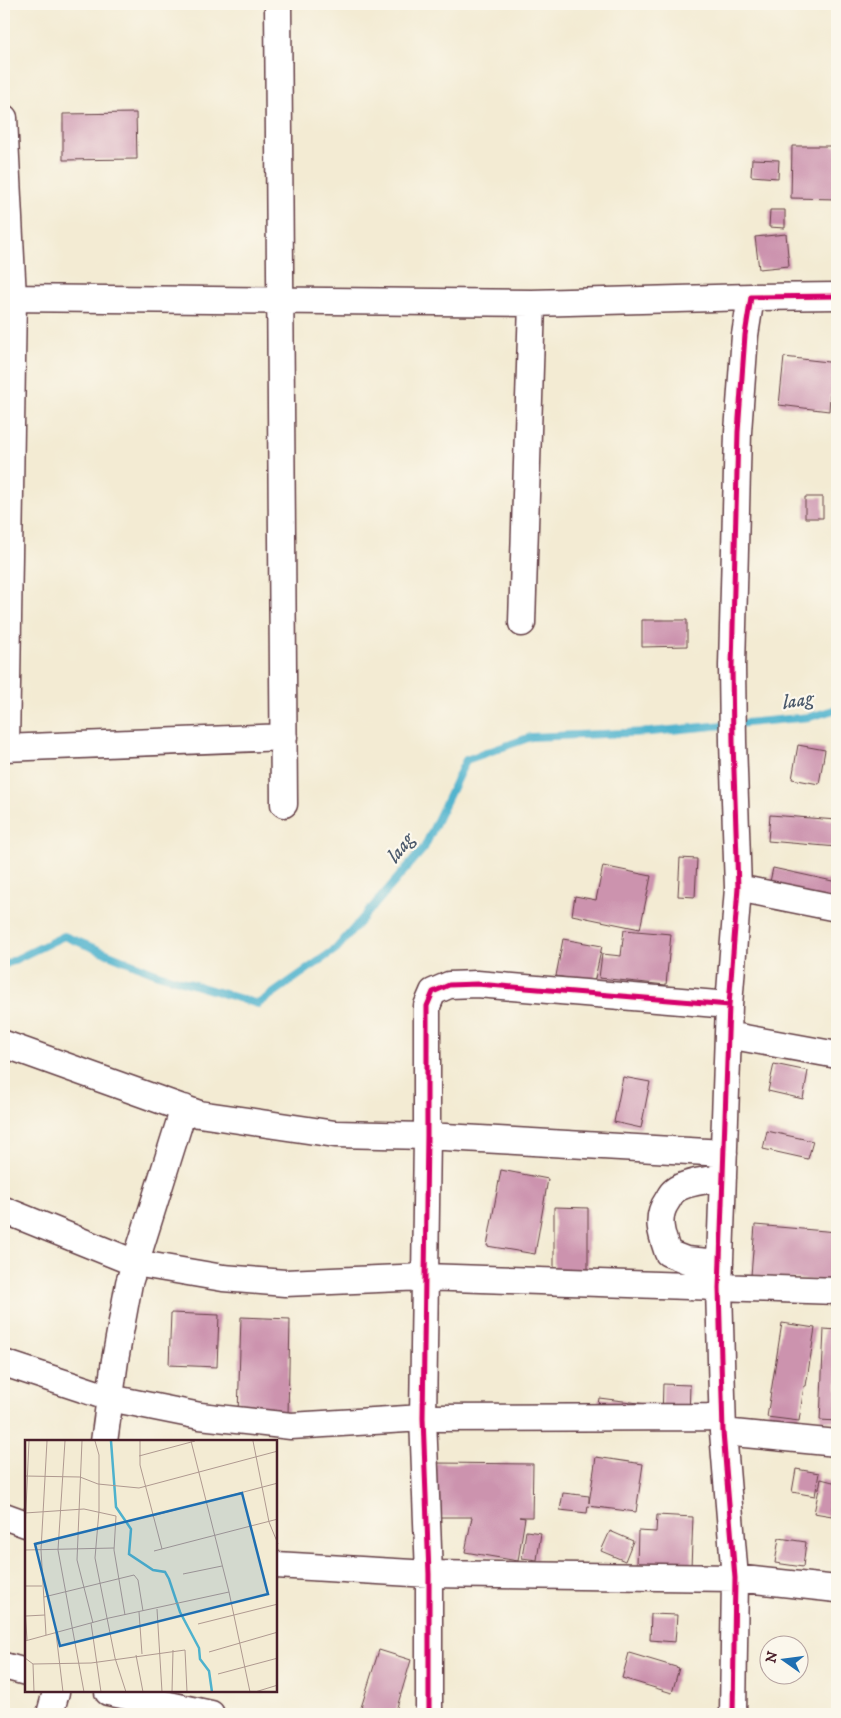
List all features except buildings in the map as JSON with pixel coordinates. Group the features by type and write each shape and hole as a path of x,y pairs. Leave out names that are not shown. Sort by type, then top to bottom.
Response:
{"street":[{"path":"278,4 284,804"},
{"path":"4,118 8,298 5,748 284,737"},
{"path":"8,298 532,303 837,296"},
{"path":"733,1714 735,1578 723,1424 720,1275 729,1005 738,888 732,666 738,432 745,335 751,297"},
{"path":"522,623 532,303"},
{"path":"738,888 837,908"},
{"path":"429,1714 429,1574 423,1418 427,1006 433,992 449,985 477,984 729,1005"},
{"path":"728,1035 837,1055"},
{"path":"4,1044 199,1114 336,1134 427,1136 724,1165"},
{"path":"104,1440 115,1360 129,1283 184,1108"},
{"path":"720,1275 668,1254 661,1233 660,1220 662,1208 674,1191 724,1165"},
{"path":"4,1210 135,1263 223,1278 285,1283 424,1277 720,1275 837,1291"},
{"path":"4,1364 110,1398 200,1416 291,1426 423,1418 723,1424 837,1443"},
{"path":"4,1516 25,1524"},
{"path":"278,1565 429,1574 735,1578 837,1589"},
{"path":"4,1666 25,1672"},
{"path":"50,1714 56,1693"},
{"path":"113,1693 211,1714"}],"waterway":[{"name":"laag","path":"4,965 64,936 158,974 258,1004 336,949 424,848 466,760 531,737 650,732 810,717 837,709"}],"cycle path":[{"path":"733,1714 735,1578 723,1432 719,1288 729,1005 738,888 732,666 738,432 745,335 751,297 837,296"},
{"path":"429,1714 429,1574 423,1418 427,1006 433,992 449,985 477,984 729,1005"}]}
